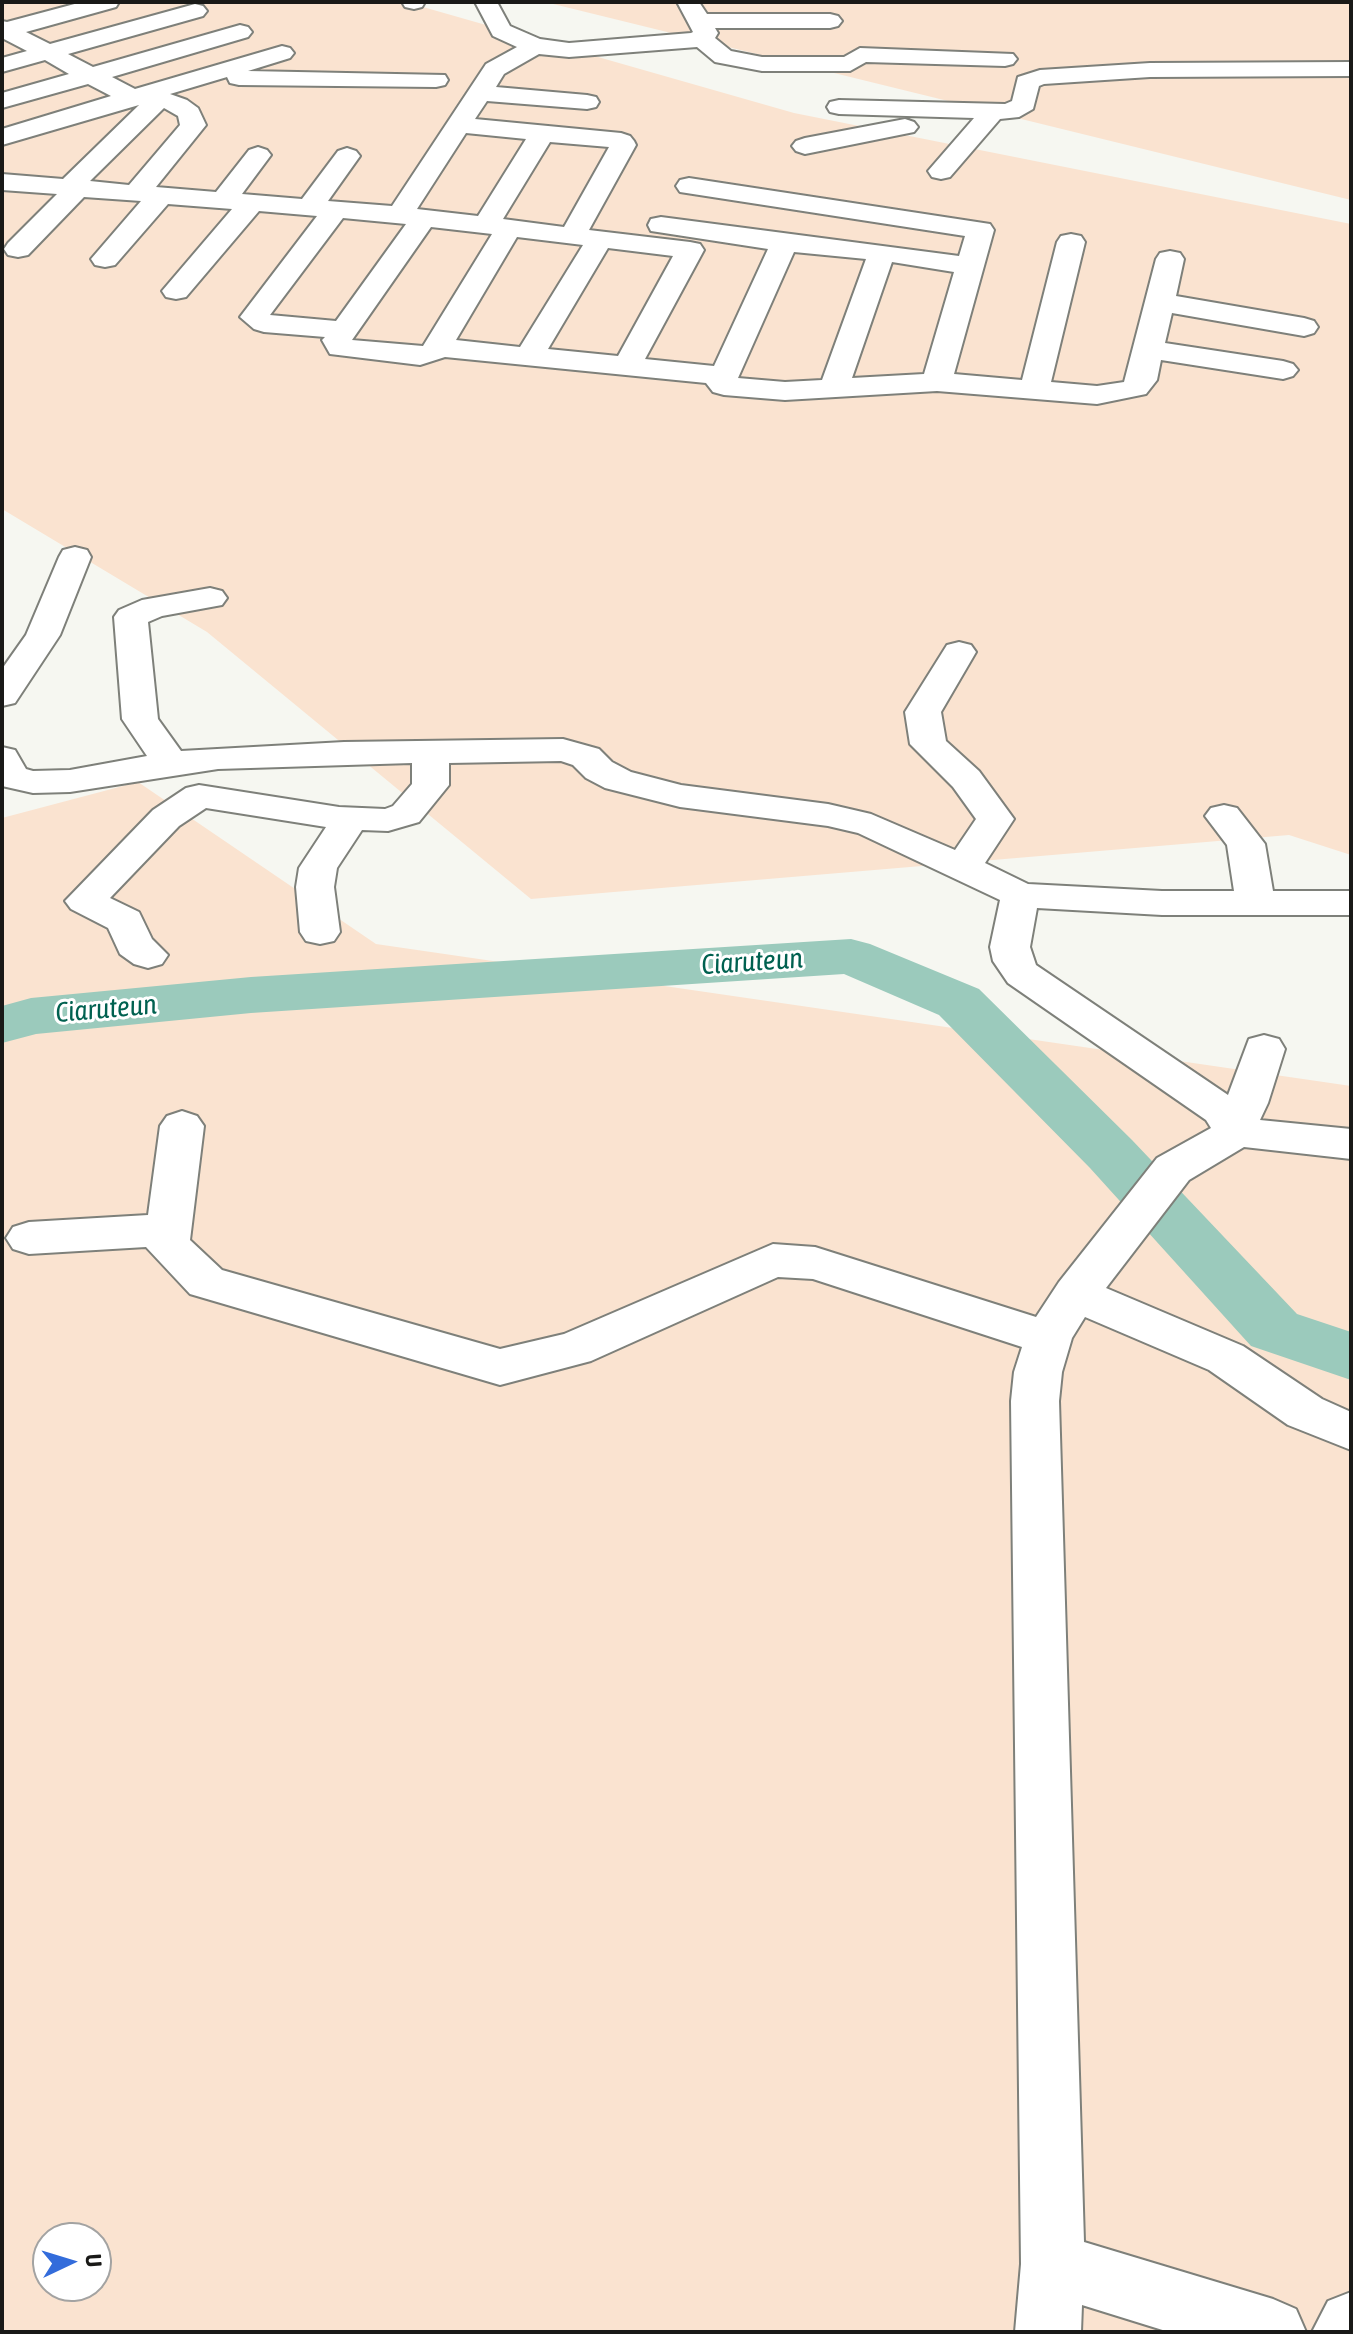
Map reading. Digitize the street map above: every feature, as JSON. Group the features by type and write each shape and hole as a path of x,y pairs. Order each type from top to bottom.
{"street":[{"path":"3,29 108,2"},
{"path":"2,65 195,11"},
{"path":"490,13 501,31 538,34 569,50 695,18"},
{"path":"661,14 695,18 831,17"},
{"path":"695,18 723,57 749,64 846,64 860,55 1005,59"},
{"path":"3,29 131,97 159,99 178,105 189,113 193,125 188,134 105,259"},
{"path":"2,101 240,32"},
{"path":"538,34 495,69 458,125 412,216 337,344 346,351 427,356 437,347 543,132"},
{"path":"2,137 282,53"},
{"path":"839,107 992,113 1021,108 1027,82 1040,77 1150,70 1351,69"},
{"path":"196,78 436,80"},
{"path":"479,93 587,102"},
{"path":"18,249 159,99"},
{"path":"805,146 931,121 952,112"},
{"path":"941,171 992,113"},
{"path":"458,125 616,138 623,145 587,236 530,355"},
{"path":"2,166 38,126"},
{"path":"223,201 258,155"},
{"path":"344,330 264,323 254,317 322,209 347,156"},
{"path":"655,235 694,179 981,227 937,382"},
{"path":"2,182 412,216 587,236 655,235 784,243 882,252 970,266"},
{"path":"176,291 252,203"},
{"path":"16,220 44,223"},
{"path":"627,366 690,250 655,235"},
{"path":"1034,390 1071,242"},
{"path":"784,243 721,383 732,388 785,391 937,382 1097,395 1135,388 1142,380 1170,259"},
{"path":"834,388 882,252"},
{"path":"1160,302 1304,327"},
{"path":"437,347 724,376"},
{"path":"1149,349 1283,370"},
{"path":"2,695 43,635 75,557"},
{"path":"171,763 140,719 131,617 154,607 210,598"},
{"path":"959,652 923,712 928,744 966,779 995,819 963,867"},
{"path":"2,758 12,777 33,782 70,781 171,763 249,757 563,750 586,757 599,770 618,780 668,793 828,815 871,825 1021,895 1162,903 1351,903"},
{"path":"148,955 134,945 125,921 85,901 166,818 199,796 350,819 388,820 406,814 430,785 431,751"},
{"path":"1224,816 1246,844 1255,904"},
{"path":"320,932 315,887 318,868 350,819"},
{"path":"1021,895 1010,947 1013,961 1022,974 1221,1110 1236,1129 1351,1144"},
{"path":"1048,2332 1053,2264 1035,1401 1038,1372 1062,1316 1173,1169 1236,1129 1264,1049"},
{"path":"182,1126 167,1244 206,1282 500,1367 574,1349 773,1260 815,1263 1062,1316 1226,1358 1305,1412 1351,1432"},
{"path":"29,1238 168,1230"},
{"path":"1053,2264 1273,2332"},
{"path":"1345,2332 1351,2324"}],"shaded area":[{"path":"2,2 395,2 416,5 794,113 1351,224 1351,855 1289,835 531,899 207,632 2,509"},
{"path":"545,2 1351,2 1351,200"},
{"path":"138,782 376,944 1351,1086 1351,2332 2,2332 2,818"}],"waterway":[{"name":"Ciaruteun","path":"2,1025 31,1016 251,995 851,956 959,1002 1111,1154 1274,1330 1351,1356"}]}
